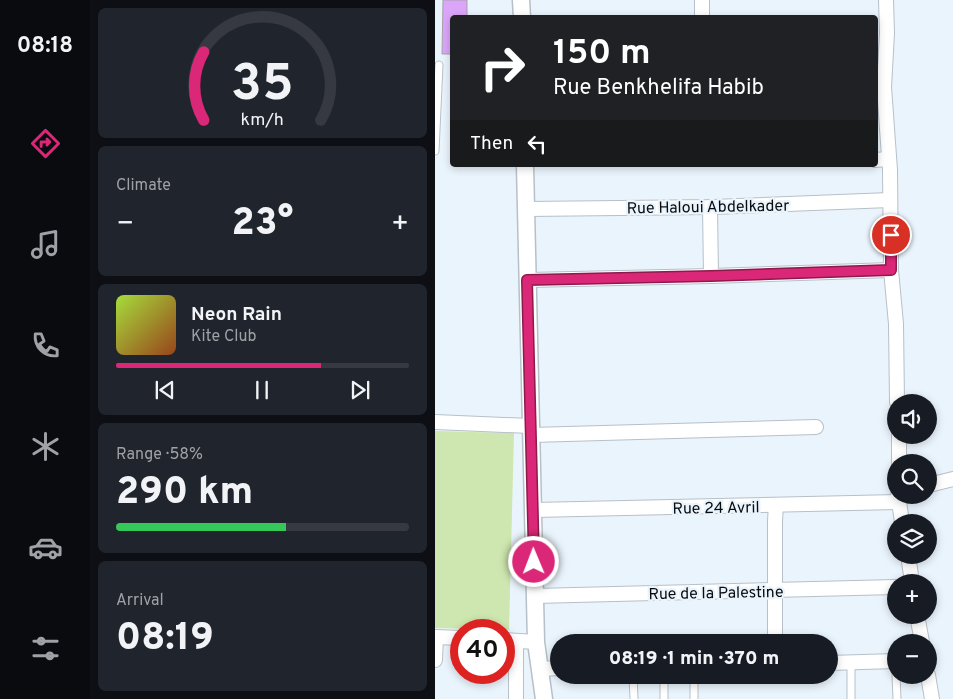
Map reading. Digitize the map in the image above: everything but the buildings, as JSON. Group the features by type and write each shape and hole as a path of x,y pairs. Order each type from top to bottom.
{"street":[{"path":"521,0 522,15"},
{"path":"702,0 702,15"},
{"path":"886,0 887,33 882,159 890,200 897,394"},
{"path":"525,167 535,596 537,642 544,699"},
{"name":"Rue Haloui Abdelkader","path":"526,209 709,206 890,200"},
{"path":"709,206 711,276"},
{"path":"527,280 891,270"},
{"path":"435,422 531,431 816,427"},
{"path":"937,482 953,479"},
{"name":"Rue 24 Avril","path":"533,510 776,505 887,499"},
{"path":"775,634 776,505"},
{"name":"Rue de la Palestine","path":"535,596 887,588"},
{"path":"435,660 436,637 450,638"},
{"path":"515,641 537,642"},
{"path":"838,663 887,661"},
{"path":"541,669 550,668"},
{"path":"514,684 516,699"},
{"path":"930,684 932,699"}],"lane":[{"path":"435,151 439,65"},
{"path":"851,662 851,699"},
{"path":"633,684 634,699"},
{"path":"664,684 664,699"},
{"path":"694,684 694,699"},
{"path":"896,684 897,699"}],"green space":[{"path":"435,431 514,433 509,619 450,619 450,628 435,628"}],"route":[{"path":"534,562 527,280 891,270 891,235"}]}
